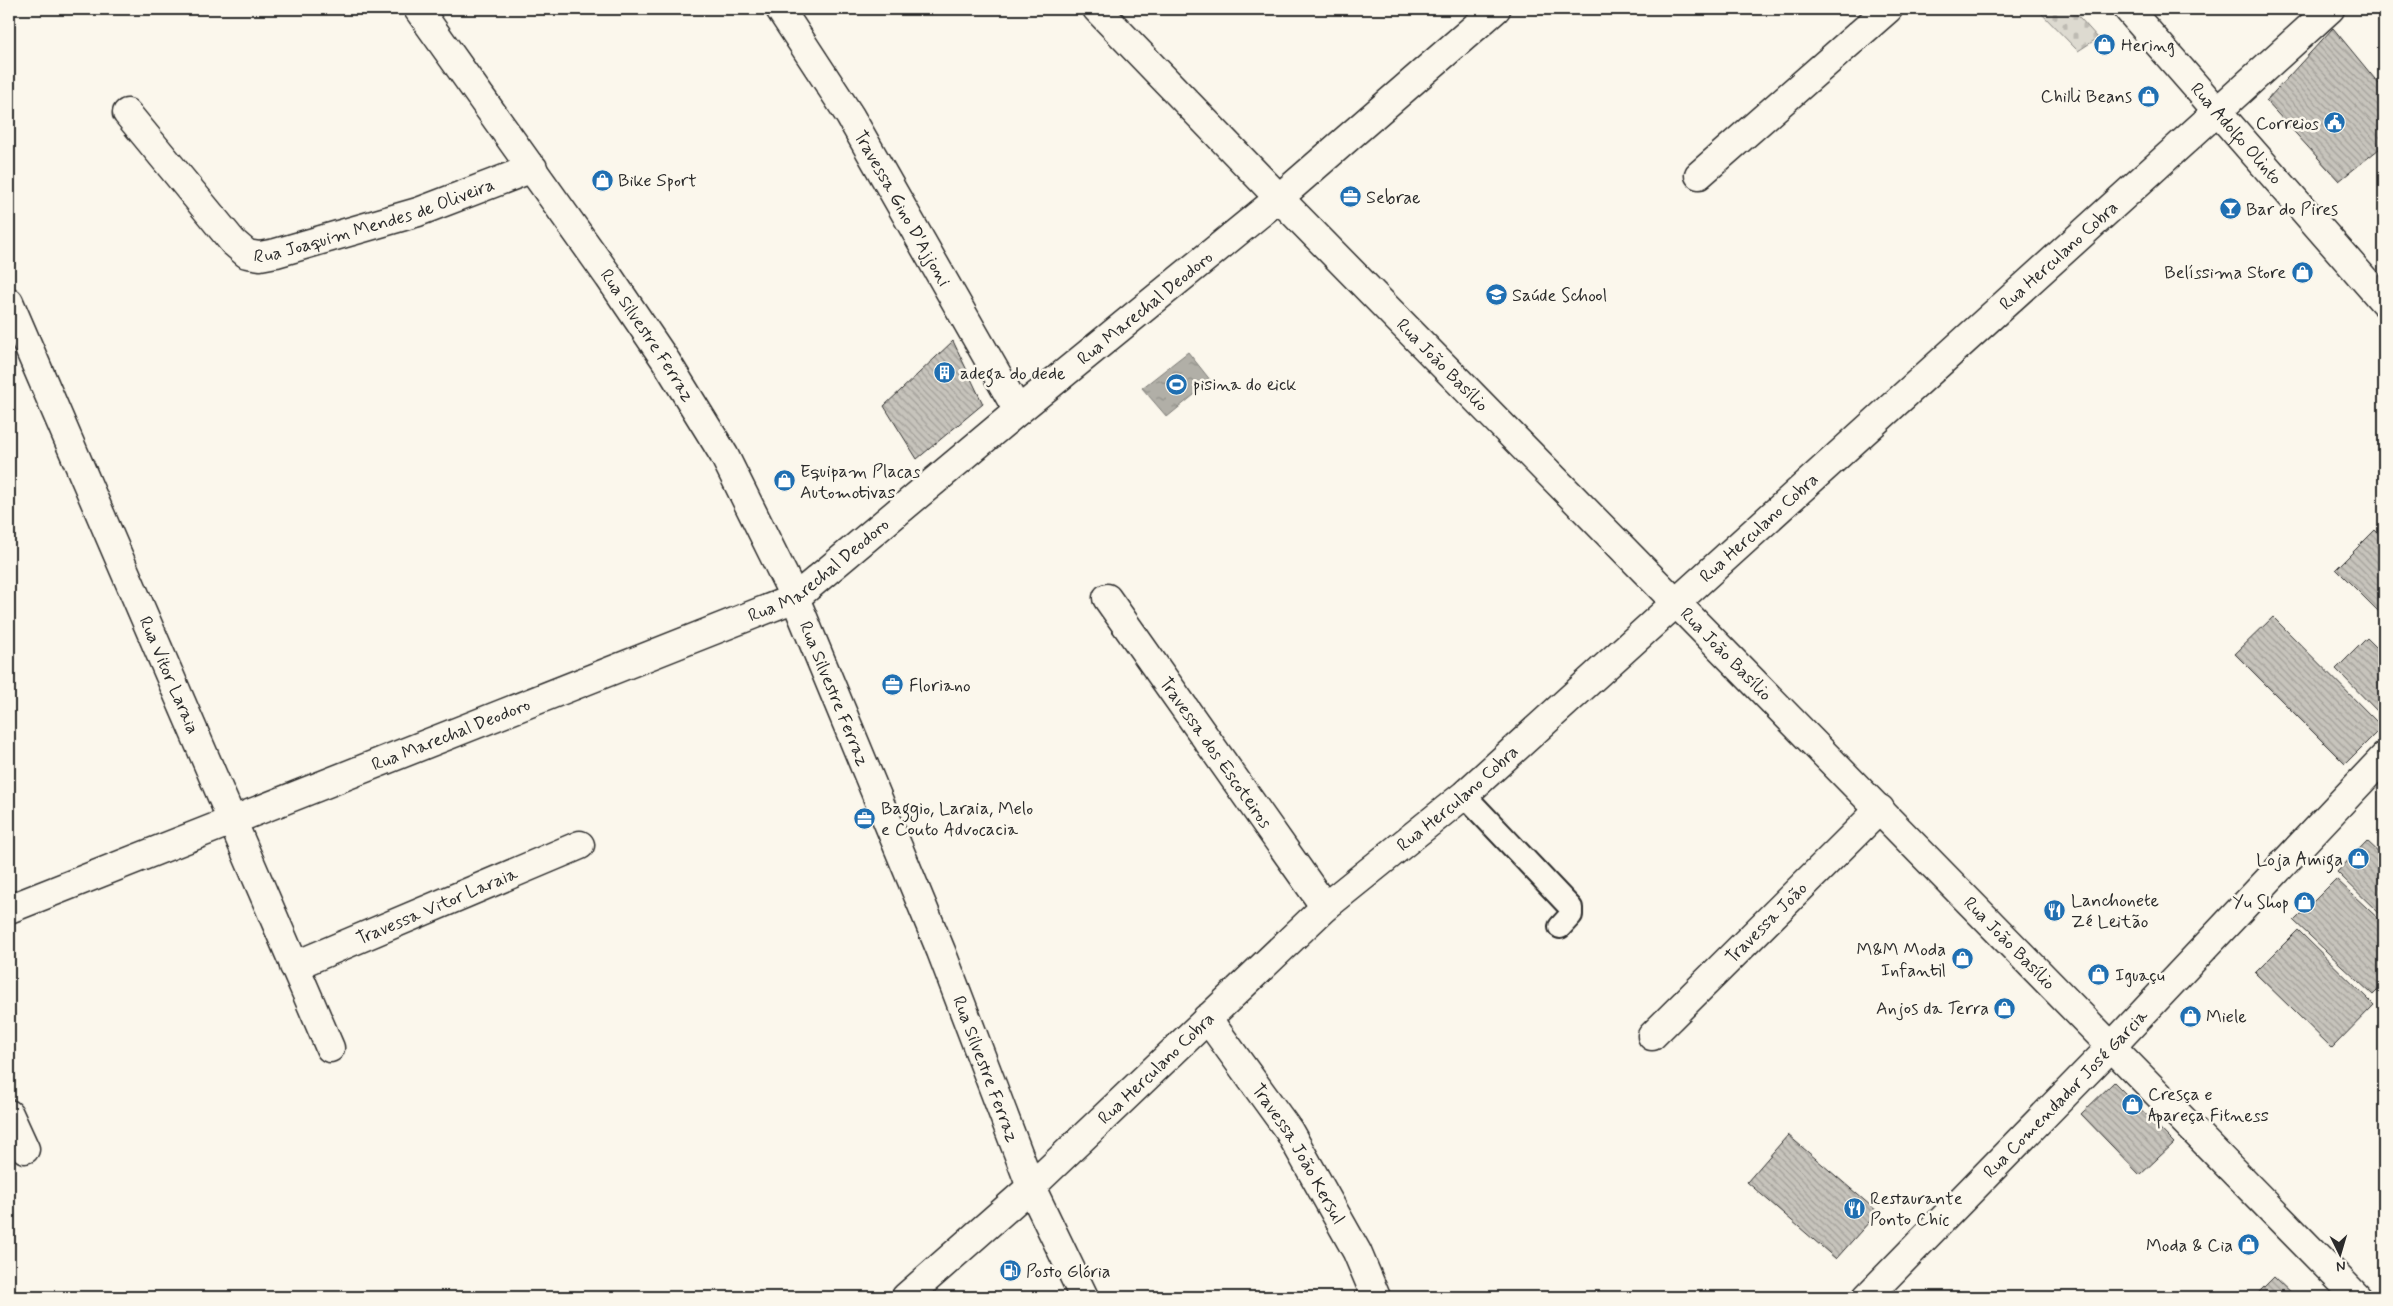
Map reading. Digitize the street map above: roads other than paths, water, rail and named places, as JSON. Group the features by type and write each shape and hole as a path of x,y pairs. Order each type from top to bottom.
{"street":[{"name":"Rua Silvestre Ferraz","path":"418,9 533,168 666,361 724,455 795,598 933,933 1031,1187 1084,1297"},
{"name":"Travessa Gino D'Ajjoni","path":"780,9 850,116 1018,411"},
{"name":"Rua João Basílio","path":"1097,9 1279,198 2357,1297"},
{"name":"Rua Marechal Deodoro","path":"9,909 795,598 1018,411 1279,198 1496,9"},
{"path":"1699,175 1888,9"},
{"name":"Rua Adolfo Olinto","path":"2128,9 2384,302"},
{"name":"Rua Herculano Cobra","path":"906,1297 1031,1187 1325,907 1464,795 2330,9"},
{"name":"Rua Joaquim Mendes de Oliveira","path":"127,112 233,242 247,254 260,256 418,212 533,168"},
{"name":"Rua Vitor Laraia","path":"9,302 330,1048"},
{"name":"Travessa dos Escoteiros","path":"1107,598 1325,907"},
{"name":"Rua Comendador José Garcia","path":"1867,1297 2380,769"},
{"name":"Travessa João","path":"1652,1036 1880,809"},
{"name":"Travessa Vitor Laraia","path":"294,966 580,845"},
{"name":"Travessa João Kersul","path":"1207,1018 1289,1131 1357,1252 1376,1297"},
{"path":"9,1114 24,1149"}],"lane":[{"path":"1464,795 1571,908 1571,915 1560,927"}],"water":[{"name":"pisina do eick","path":"1188,352 1211,381 1167,417 1142,388"}],"place":[{"name":"Hering","path":"2105,45"},
{"name":"Chilli Beans","path":"2148,96"},
{"name":"Correios","path":"2335,123"},
{"name":"Bike Sport","path":"602,180"},
{"name":"Sebrae","path":"1350,197"},
{"name":"Bar do Pires","path":"2230,209"},
{"name":"Belíssima Store","path":"2302,272"},
{"name":"Saúde School","path":"1496,295"},
{"name":"adega do dede","path":"944,373"},
{"name":"pisina do eick","path":"1177,384"},
{"name":"Equipam Placas Automotivas","path":"784,481"},
{"name":"Floriano","path":"893,685"},
{"name":"Baggio, Laraia, Melo e Couto Advocacia","path":"865,818"},
{"name":"Loja Amiga","path":"2359,859"},
{"name":"Yu Shop","path":"2305,902"},
{"name":"Lanchonete Zé Leitão","path":"2055,910"},
{"name":"M&M Moda Infantil","path":"1962,959"},
{"name":"Iguaçu","path":"2099,975"},
{"name":"Anjos da Terra","path":"2005,1008"},
{"name":"Miele","path":"2190,1016"},
{"name":"Cresça e Apareça Fitness","path":"2132,1104"},
{"name":"Restaurante Ponto Chic","path":"1854,1208"},
{"name":"Moda & Cia","path":"2249,1245"},
{"name":"Posto Glória","path":"1010,1271"}]}
